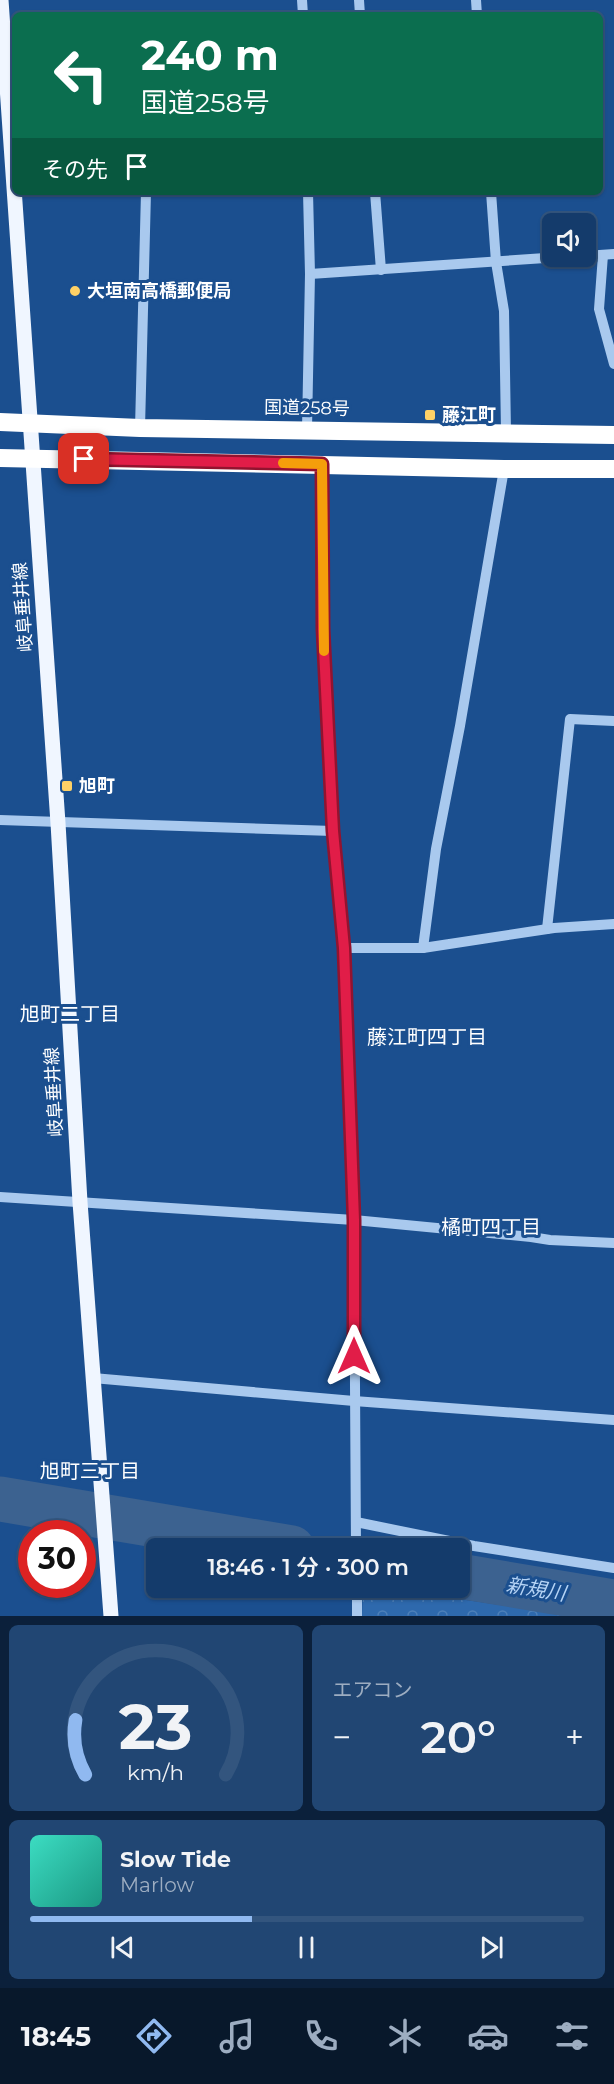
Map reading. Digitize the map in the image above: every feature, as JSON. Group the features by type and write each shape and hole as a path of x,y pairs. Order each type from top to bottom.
{"highway":[{"name":"国道258号","path":"0,422 140,428 614,435"},
{"path":"0,458 504,469 614,469"}],"main road":[{"name":"岐阜垂井線","path":"1,0 6,33 12,134"},
{"name":"岐阜垂井線","path":"16,195 29,422 58,822 80,1202 111,1616"}],"street":[{"path":"140,428 146,195"},
{"path":"307,429 310,274 308,195"},
{"path":"375,195 381,270"},
{"path":"491,195 496,262 504,311 506,432"},
{"path":"609,254 599,309 614,364"},
{"path":"310,274 542,259"},
{"path":"322,464 323,629 333,831 344,948 354,1220 356,1538"},
{"path":"423,948 436,849 460,726 504,469"},
{"path":"547,929 570,719 614,721"},
{"path":"0,820 333,831"},
{"path":"344,948 423,948 547,929 614,924"},
{"path":"0,1197 354,1220 550,1240 614,1243"},
{"path":"93,1378 354,1401 614,1420"},
{"path":"356,1528 614,1568"},
{"path":"357,1598 357,1616"}],"green space":[{"path":"363,1598 452,1598 575,1616 362,1616"}],"waterway":[{"name":"新規川","path":"0,1499 232,1538"},
{"name":"新規川","path":"470,1578 614,1602"}],"slow traffic":[{"path":"283,463 322,464 324,651"}],"place":[{"name":"大垣南高橋郵便局","path":"75,291"},
{"name":"藤江町","path":"430,415"},
{"name":"旭町","path":"67,786"}],"district":[{"name":"旭町二丁目","path":"70,1014"},
{"name":"藤江町四丁目","path":"427,1037"},
{"name":"橘町四丁目","path":"491,1227"},
{"name":"旭町三丁目","path":"90,1471"}],"route":[{"path":"84,459 322,464 323,629 333,831 344,948 354,1220 354,1356"}]}
